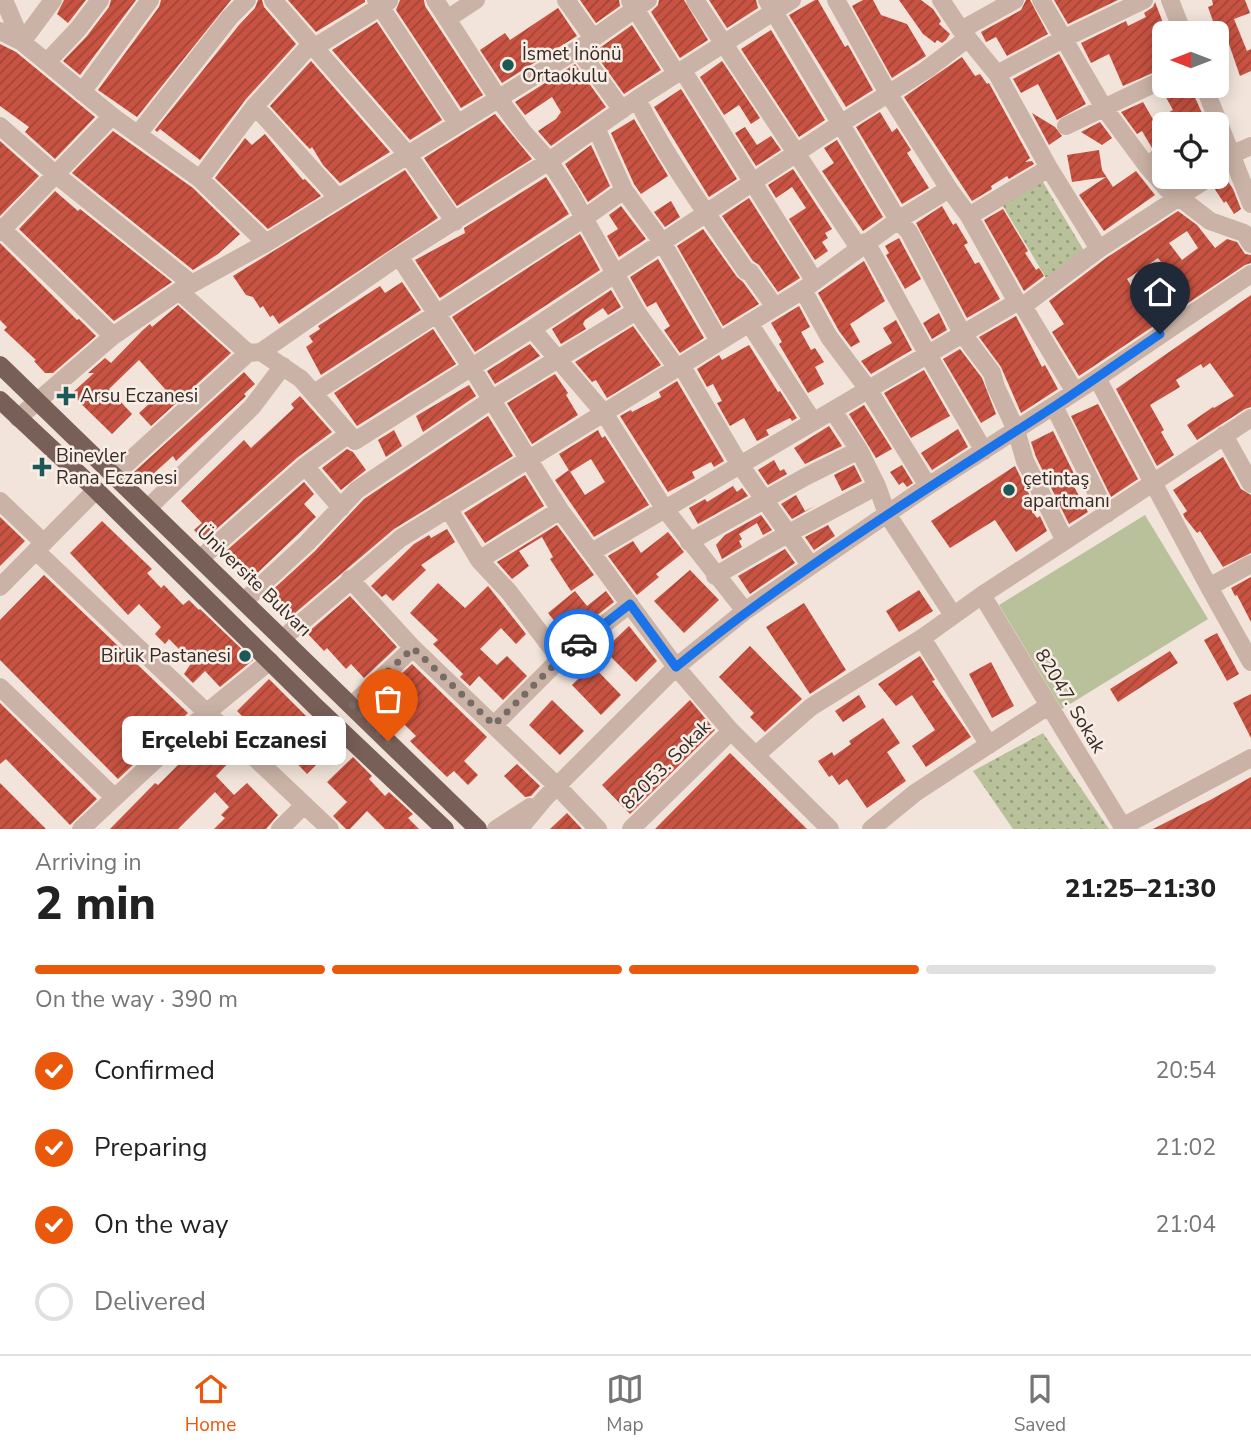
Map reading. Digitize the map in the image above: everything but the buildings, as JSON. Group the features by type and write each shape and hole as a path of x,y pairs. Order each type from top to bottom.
{"main road":[{"name":"Üniversite Bulvarı","path":"0,365 478,829"},
{"path":"0,400 445,829"}],"street":[{"path":"4,0 22,42"},
{"path":"22,42 53,0"},
{"path":"47,62 78,29 100,0"},
{"path":"82,92 150,0"},
{"path":"138,134 229,17 247,0"},
{"path":"273,0 408,155 455,222"},
{"path":"435,0 498,98 549,161 636,310 679,367 740,465 811,566"},
{"path":"447,19 476,0"},
{"path":"566,0 586,43 630,105 654,133 746,271 750,272 775,307"},
{"path":"695,0 862,245 984,450"},
{"path":"114,475 254,352 549,161 683,71 771,5 792,0"},
{"path":"836,0 888,93 969,216 1075,392"},
{"path":"941,0 997,74 1049,168 1099,249"},
{"path":"0,126 185,287 254,352 283,366 314,393 355,440 472,368 797,152 926,70 965,34 1015,0"},
{"path":"1041,0 1104,108 1147,166 1176,199 1184,201 1210,221 1244,233 1251,244"},
{"path":"997,74 1144,0"},
{"path":"1170,0 1178,21"},
{"path":"200,179 256,106 313,46 383,2 457,123"},
{"path":"18,418 113,336 185,287 266,243 408,155 586,43 637,3 673,68 683,71 751,183 808,285 829,337 868,389 928,486"},
{"path":"771,5 898,220 909,232 962,333 992,373 1016,430 1025,461 1065,541"},
{"path":"0,31 22,42 112,116 200,179 266,243"},
{"path":"1066,126 1152,85"},
{"path":"256,106 338,198"},
{"path":"112,116 1,229 113,336"},
{"path":"596,128 624,190 662,242 719,341"},
{"path":"1229,162 1251,146"},
{"path":"1229,151 1251,204"},
{"path":"1147,166 1152,162"},
{"path":"969,216 1049,168"},
{"path":"282,638 401,538 775,307 898,220 949,189"},
{"path":"592,552 962,333 1020,304 1191,189"},
{"path":"314,393 624,190"},
{"path":"399,256 560,510 676,667 731,731 830,829"},
{"path":"519,829 551,792 676,667 745,611 928,486 1097,378 1251,274"},
{"path":"244,601 307,543 357,490 491,400 636,310"},
{"path":"748,323 809,415"},
{"path":"532,329 604,413 664,508 745,611"},
{"path":"148,508 252,407 283,366"},
{"path":"1097,378 1209,587 1249,653"},
{"path":"1054,406 1107,514"},
{"path":"833,411 859,450 887,514 953,615"},
{"path":"756,755 811,707 922,638 982,595 1251,418"},
{"path":"201,558 304,466 349,434"},
{"path":"1224,435 1251,484"},
{"path":"689,542 859,450"},
{"path":"304,466 341,508"},
{"path":"715,576 877,486"},
{"path":"0,587 96,490"},
{"path":"0,501 40,547 206,713 330,829"},
{"path":"448,508 479,560 509,592 560,659"},
{"path":"479,560 560,510"},
{"path":"1209,587 1251,564"},
{"path":"350,579 413,648 494,725 551,792 598,829"},
{"name":"82047. Sokak","path":"982,595 1123,828"},
{"path":"494,725 560,659 630,604"},
{"path":"922,638 989,745"},
{"path":"352,705 413,648"},
{"path":"80,829 206,713 270,660"},
{"path":"0,687 114,797"},
{"path":"871,829 915,793 1048,706"},
{"name":"82053. Sokak","path":"631,829 731,731"},
{"path":"1123,828 1251,758"},
{"path":"496,829 551,792"},
{"path":"280,829 304,805"}],"green space":[{"path":"1040,177 1086,254 1046,278 1000,201"},
{"path":"1145,515 1208,619 1062,709 999,605"},
{"path":"1043,733 1109,829 1013,829 973,771"}],"way so far":[{"path":"388,741 352,705 413,648 494,725 560,659 579,644"}],"place":[{"name":"İsmet İnönü Ortaokulu","path":"508,65"},
{"name":"Arsu Eczanesi","path":"66,396"},
{"name":"Binevler Rana Eczanesi","path":"42,467"},
{"name":"çetintaş apartmanı","path":"1009,490"},
{"name":"Birlik Pastanesi","path":"245,656"},
{"name":"Erçelebi Eczanesi","path":"388,741"}],"route":[{"path":"579,644 630,604 676,667 745,611 928,486 1097,378 1160,334"}]}
